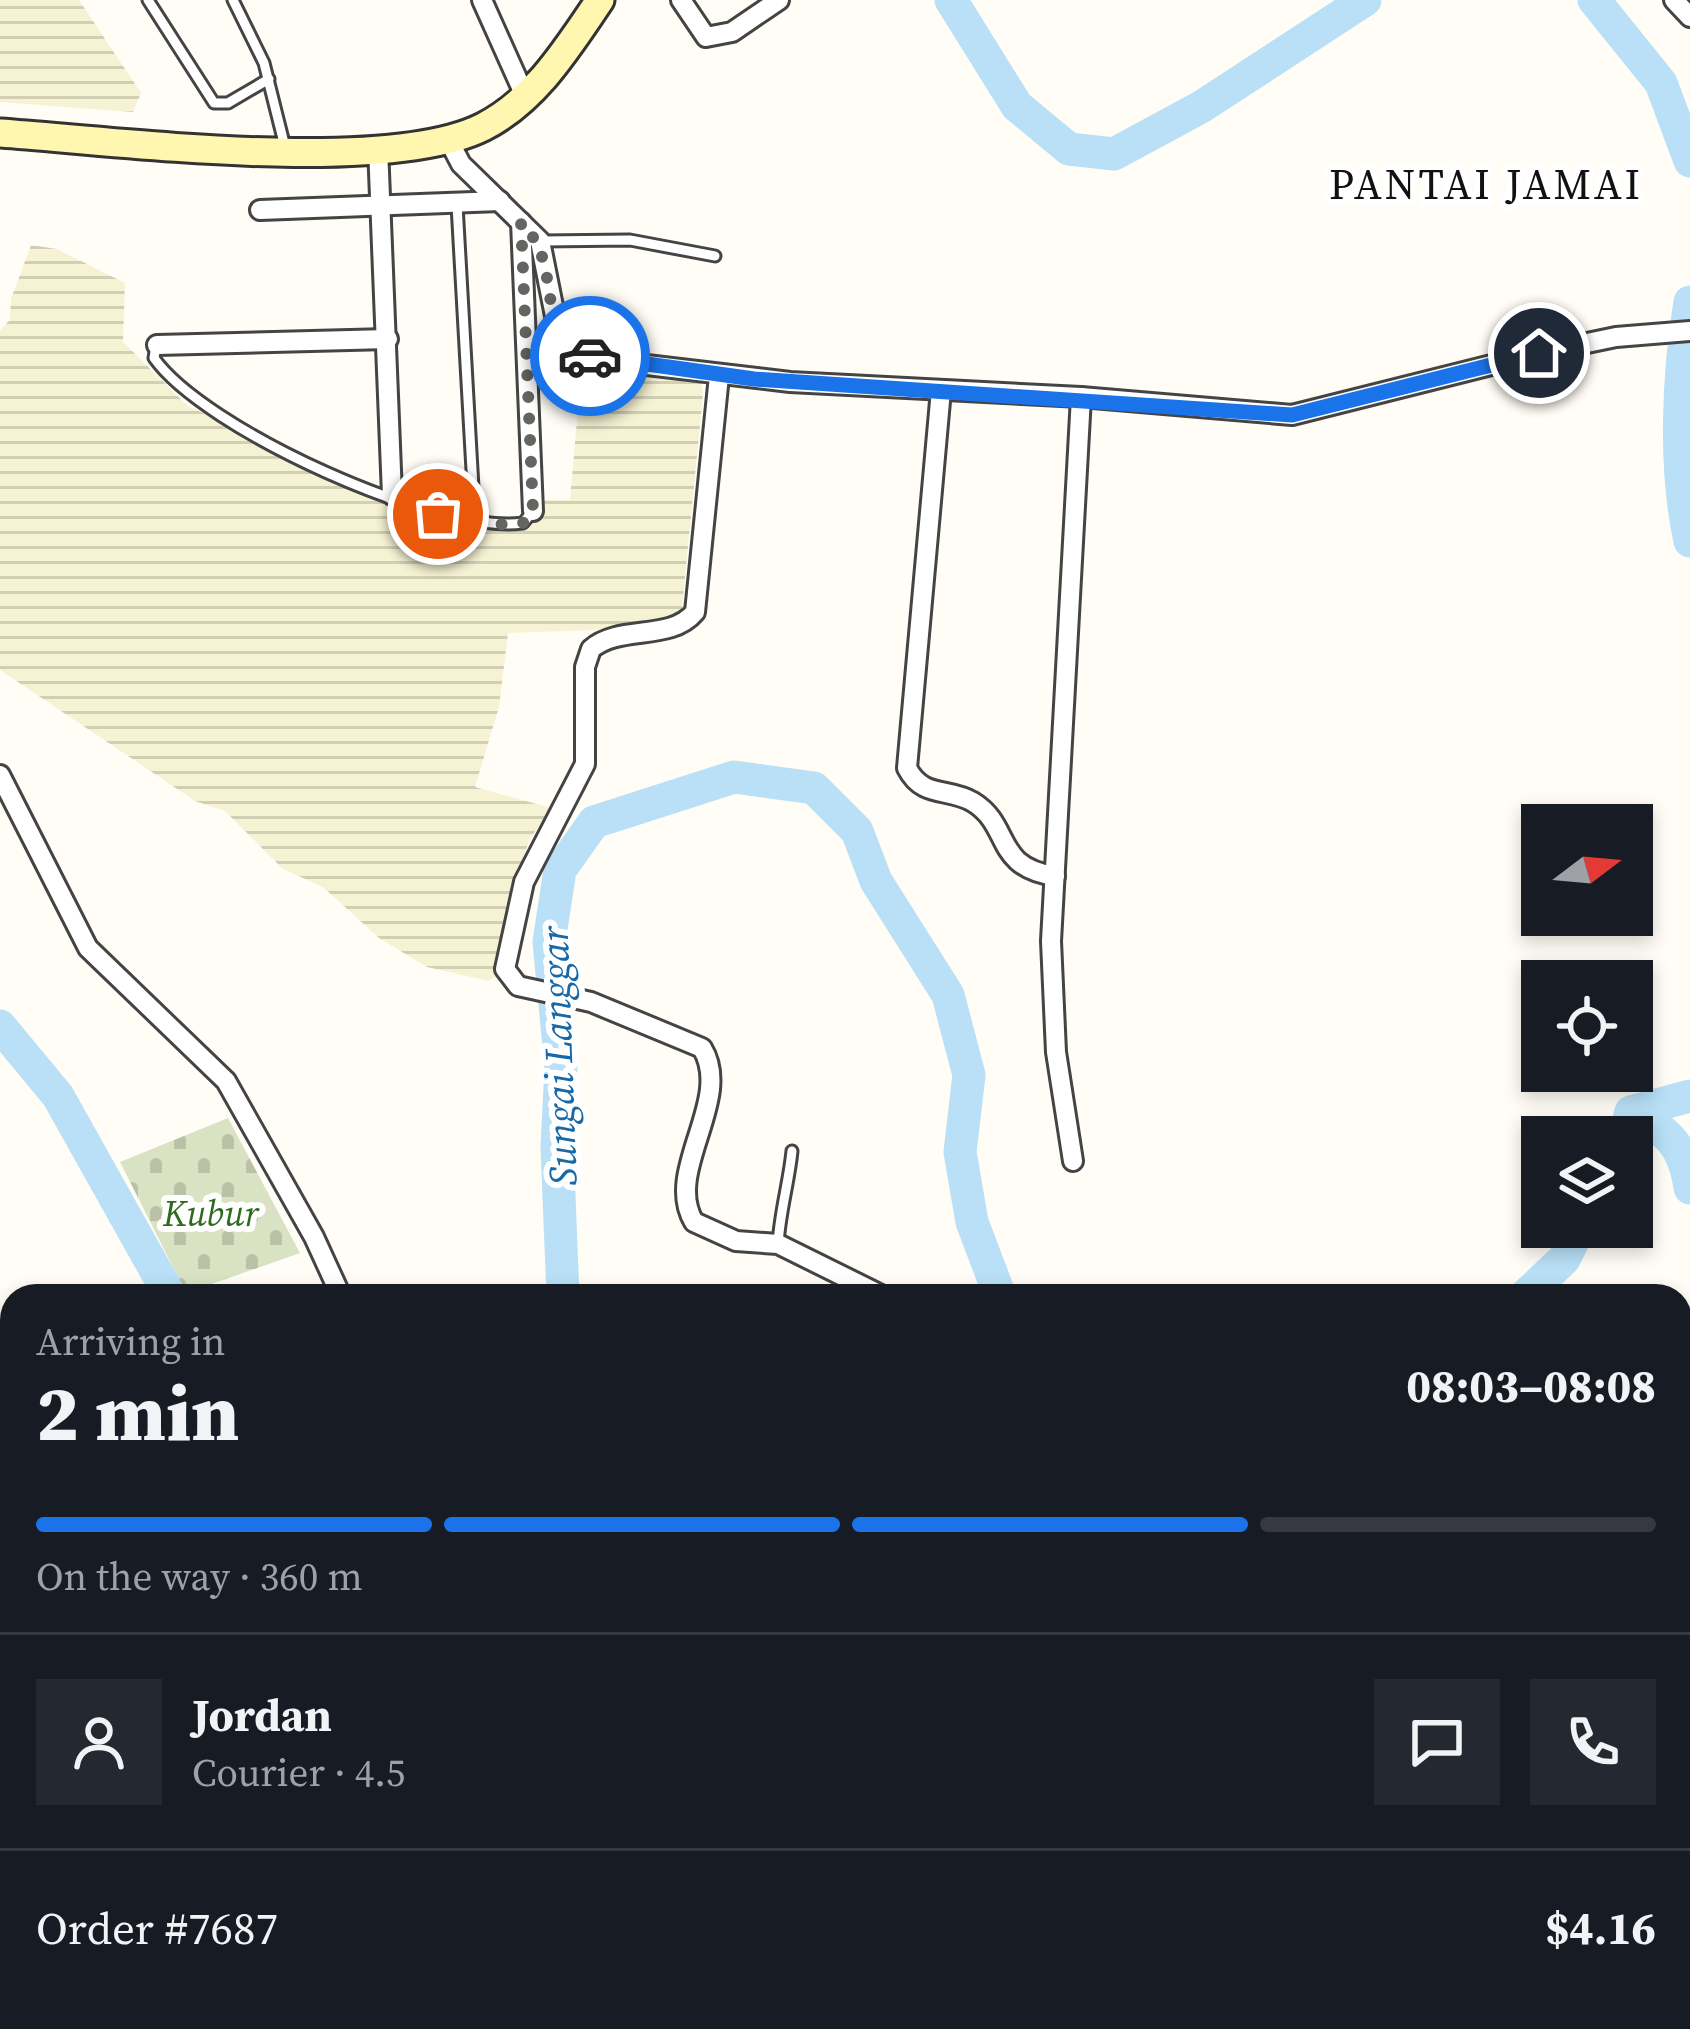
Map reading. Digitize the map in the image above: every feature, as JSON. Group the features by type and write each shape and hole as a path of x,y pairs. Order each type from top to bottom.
{"main road":[{"path":"0,133 286,150 449,140 486,125 525,96 556,64 600,0"}],"street":[{"path":"482,0 525,96"},
{"path":"681,0 706,37 732,32 779,0"},
{"path":"1674,0 1690,17"},
{"path":"449,140 461,164 540,242 556,326 565,343 596,359 719,376 1081,397 1292,415 1539,353 1690,331"},
{"path":"378,147 384,206 392,495"},
{"path":"260,211 500,201"},
{"path":"521,222 533,511"},
{"path":"157,346 388,339"},
{"path":"719,376 695,611 677,626 613,637 591,649 585,667 585,764 524,882 505,969 518,986 591,1002 694,1042 706,1053 707,1100 686,1196 689,1213 701,1227 728,1238 778,1244 859,1284"},
{"path":"941,390 908,768 922,788 971,801 985,813 1011,859 1031,873 1054,876"},
{"path":"1073,1161 1056,1052 1054,876 1081,397"},
{"path":"0,775 88,948 226,1082 314,1237 335,1284"}],"lane":[{"path":"148,0 214,103 228,103 269,79"},
{"path":"233,0 269,79 286,150"},
{"path":"457,203 476,523"},
{"path":"540,242 630,240 715,256"},
{"path":"157,346 154,358 178,386 240,428 331,474 476,523 523,523 533,511"},
{"path":"778,1244 782,1185 792,1151"}],"shaded area":[{"path":"0,0 79,0 141,93 133,112 0,102"},
{"path":"31,245 57,249 125,283 123,342 188,406 387,498 465,521 540,521 541,500 570,500 582,363 700,377 703,394 682,608 670,618 598,630 508,633 499,707 475,787 551,808 530,839 515,879 495,976 489,981 427,967 379,938 323,887 283,869 225,811 195,801 0,670 0,330 10,320 11,299"}],"green space":[{"name":"Kubur","path":"228,1118 300,1253 212,1284 181,1284 120,1162"}],"waterway":[{"path":"951,0 1017,106 1069,149 1114,154 1201,107 1365,0"},
{"path":"1594,0 1661,83 1690,161"},
{"path":"1690,302 1680,422 1690,541"},
{"name":"Sungai Langgar","path":"563,1284 557,1146 561,1068 549,942 560,870 594,822 734,777 814,788 857,831 876,881 948,995 969,1075 960,1152 972,1222 995,1284"},
{"name":"Sungai Langgar","path":"0,1026 58,1096 163,1284"},
{"path":"1630,1116 1690,1096"},
{"path":"1631,1112 1672,1141 1690,1188"},
{"name":"Sungai Langgar","path":"1538,1284 1570,1248"}],"way so far":[{"path":"438,514 490,525 523,523 533,511 521,222 540,242 556,326 565,343 590,356"}],"district":[{"name":"PANTAI JAMAI","path":"1486,184"}],"route":[{"path":"590,356 754,379 1081,397 1292,415 1539,353"}]}
